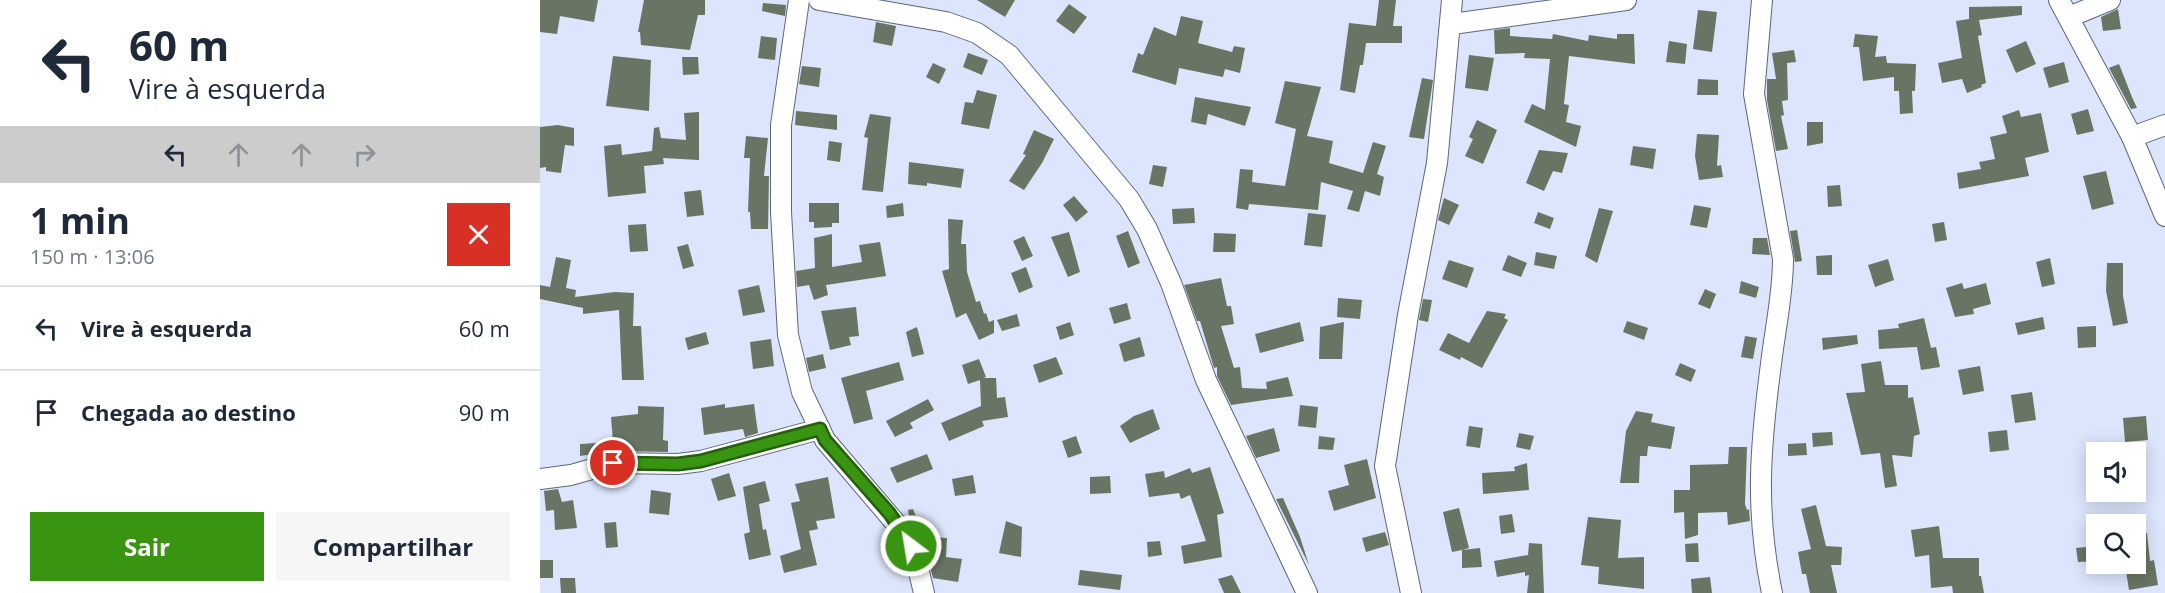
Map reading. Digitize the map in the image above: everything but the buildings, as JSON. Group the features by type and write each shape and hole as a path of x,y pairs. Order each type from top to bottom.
{"street":[{"path":"799,0 781,126 781,212 788,335 802,392 825,440 905,534 916,559 924,593"},
{"path":"819,0 946,22 977,33 1009,56 1129,199 1148,229 1171,283 1206,380 1307,593"},
{"path":"1411,593 1385,466 1408,315 1437,163 1452,24 1452,0"},
{"path":"1452,24 1626,0"},
{"path":"1762,0 1754,94 1783,259 1783,286 1766,400 1759,478 1760,513 1772,593"},
{"path":"2110,0 2064,9 2132,137 2165,216"},
{"path":"2132,137 2165,124"},
{"path":"540,479 571,475 613,463 678,464 701,461 820,429"}],"route":[{"path":"613,463 678,464 701,461 820,429 825,440 890,514 911,546"}]}
